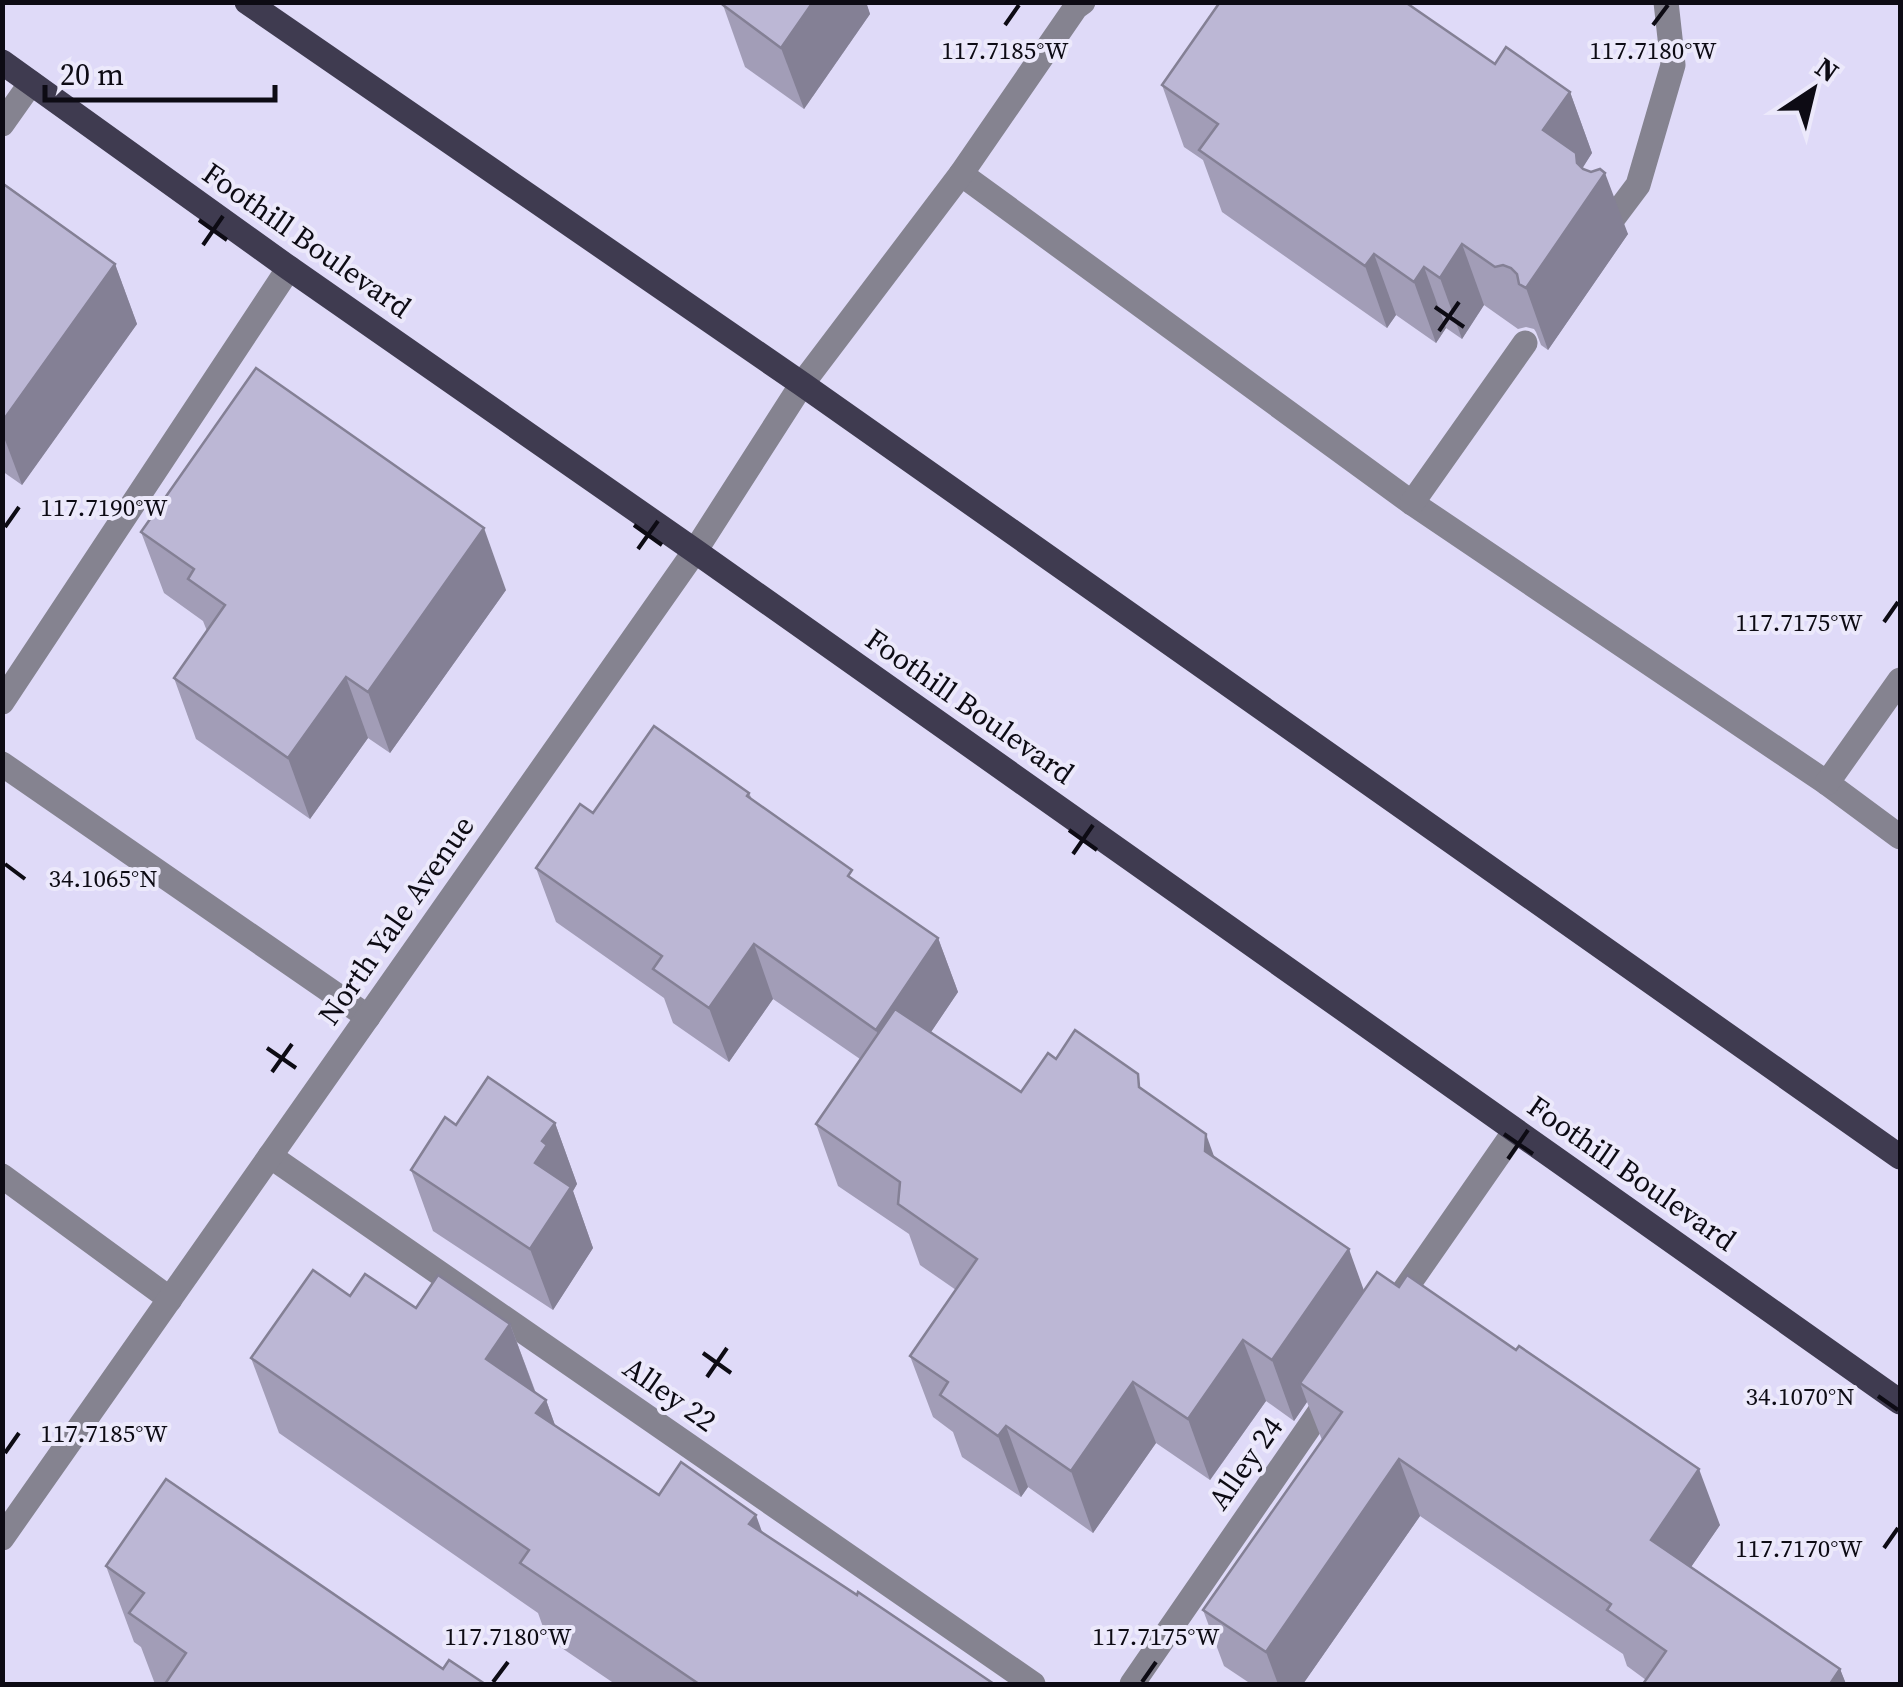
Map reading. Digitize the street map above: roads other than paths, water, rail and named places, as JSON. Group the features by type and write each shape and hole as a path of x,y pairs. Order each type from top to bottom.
{"main road":[{"path":"247,2 802,384 1900,1157"},
{"name":"Foothill Boulevard","path":"2,62 1900,1402"}],"street":[{"name":"North Yale Avenue","path":"2,1538 11,1508 170,1299 695,551 802,384 1083,2"},
{"path":"1614,217 1638,185 1674,65 1666,2"},
{"path":"2,124 31,83"},
{"path":"960,174 1412,503 1900,837"},
{"path":"2,702 289,268"},
{"path":"1412,503 1525,343"},
{"path":"1826,784 1900,680"},
{"path":"2,764 368,1017"},
{"path":"1379,1326 1514,1131"},
{"name":"Alley 22","path":"270,1156 1033,1684"},
{"path":"2,1176 170,1299"},
{"name":"Alley 24","path":"1132,1684 1346,1375"}]}
